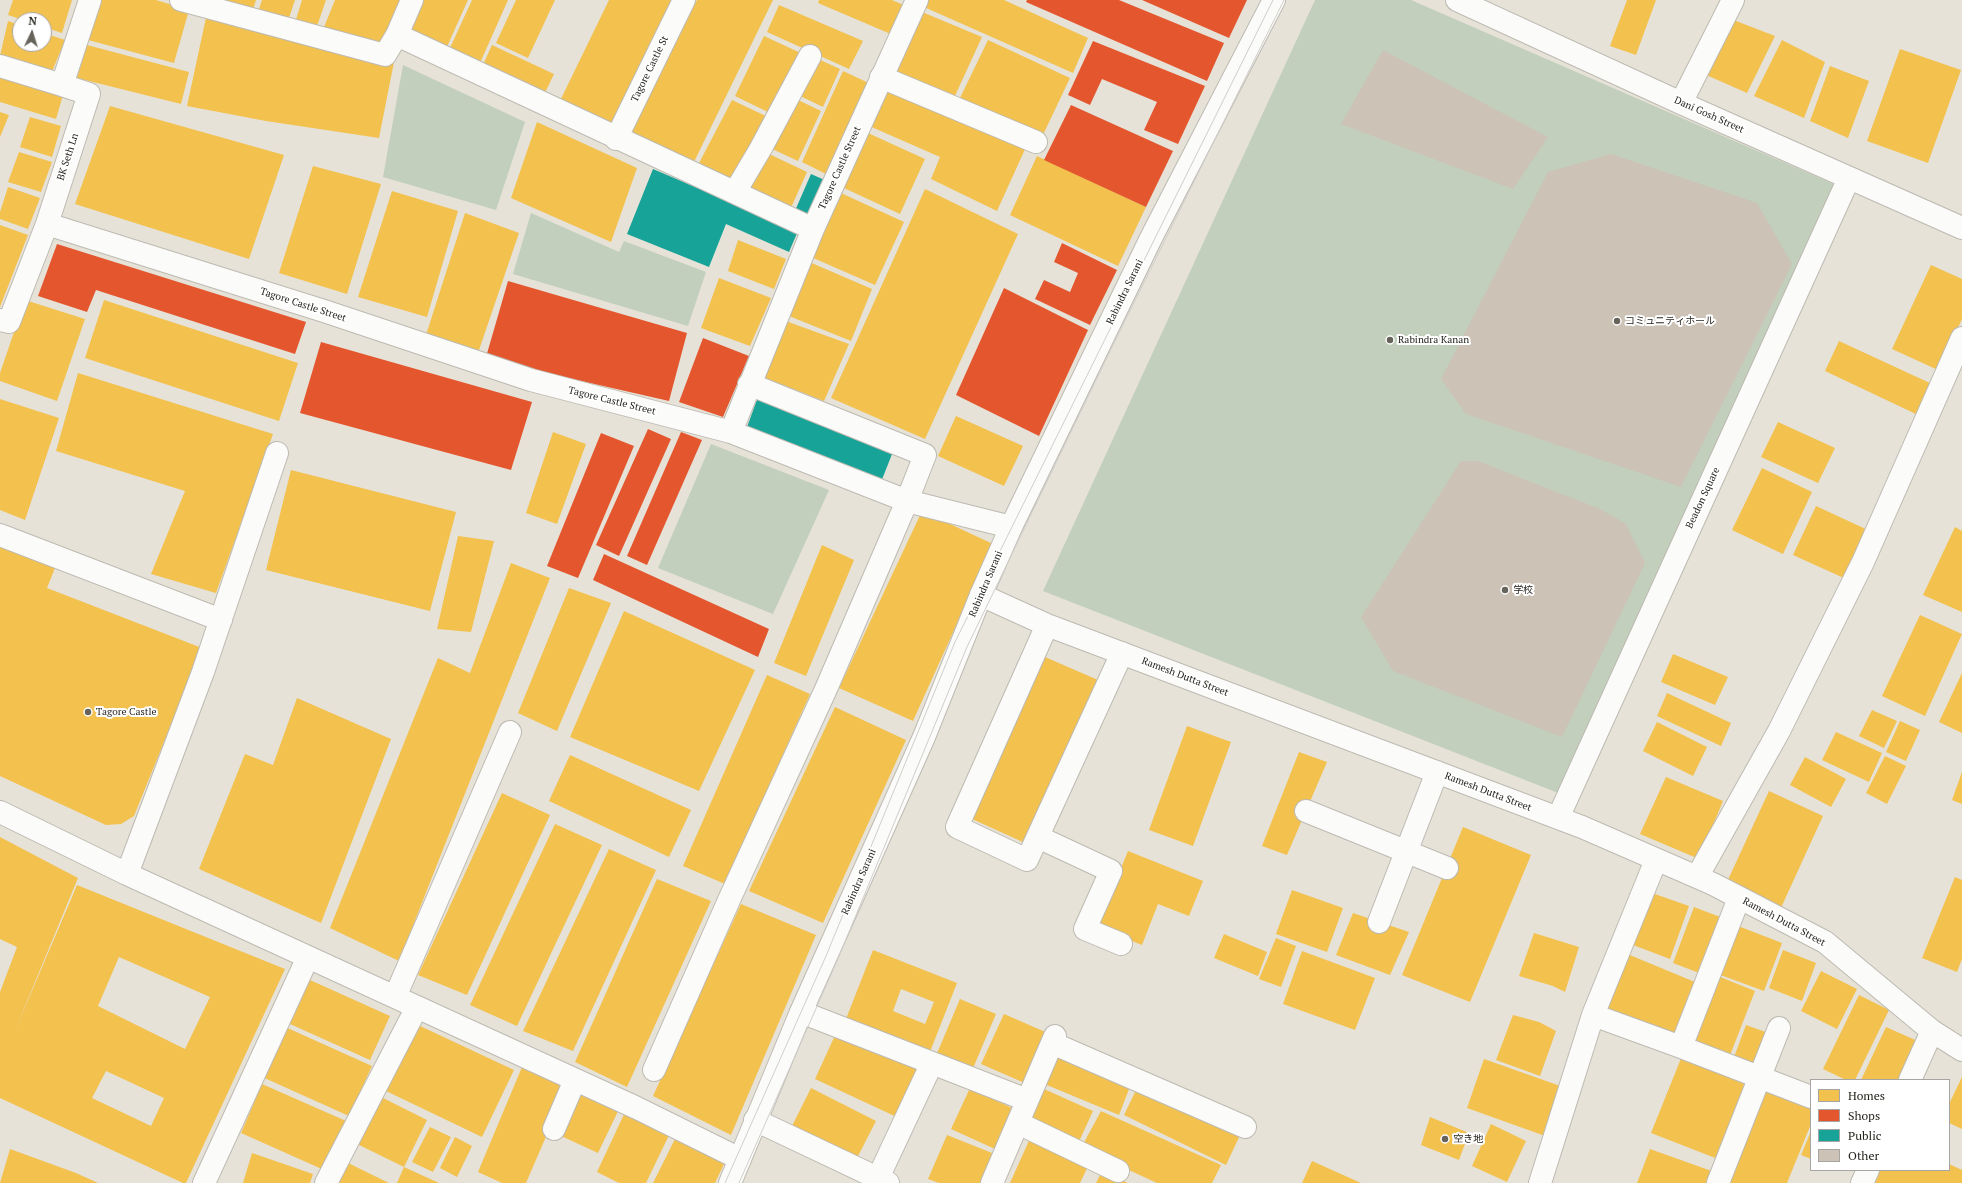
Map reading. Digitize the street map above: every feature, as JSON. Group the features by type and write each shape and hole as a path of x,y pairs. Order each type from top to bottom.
{"street":[{"path":"0,66 62,86 90,0"},
{"path":"181,0 218,5 385,55 397,35 412,0"},
{"name":"Tagore Castle St","path":"616,139 684,0"},
{"name":"Tagore Castle Street","path":"47,224 324,311 531,380 731,432 749,384 813,229 917,0"},
{"name":"Rabindra Sarani","path":"730,1183 801,1012 924,737 981,595 1011,526 1139,264 1274,0"},
{"name":"Dani Gosh Street","path":"1457,0 1681,103 1962,228"},
{"path":"1681,103 1733,0"},
{"path":"397,35 616,139 735,192 813,229"},
{"path":"735,192 764,142 810,56"},
{"path":"881,77 1036,142"},
{"name":"BK Seth Ln","path":"0,320 9,322 47,224 89,94 62,86"},
{"name":"Beadon Square","path":"1558,818 1849,178"},
{"path":"1697,877 1779,731 1863,562 1962,338"},
{"path":"654,1070 732,893 826,689 907,501 925,455 749,384"},
{"path":"731,432 907,501 1011,526"},
{"path":"127,874 221,620 277,453"},
{"path":"0,534 221,620"},
{"name":"Ramesh Dutta Street","path":"981,595 1047,625 1558,818 1697,877 1825,942 1932,1031 1961,1045"},
{"path":"1047,625 957,827 1027,860 1122,653"},
{"path":"395,997 510,732"},
{"path":"1379,922 1437,772"},
{"path":"1306,811 1446,868"},
{"path":"0,812 127,874 638,1108 740,1159"},
{"path":"1038,837 1111,871 1085,929 1121,944"},
{"path":"1540,1183 1593,1015 1656,860"},
{"path":"1682,1047 1739,898"},
{"path":"204,1183 308,957"},
{"path":"326,1183 417,1007"},
{"path":"801,1012 1027,1100"},
{"path":"1593,1015 1682,1047 1810,1097"},
{"path":"1718,1183 1779,1028"},
{"path":"1910,1079 1932,1031"},
{"path":"992,1183 1054,1040 1245,1127"},
{"path":"755,1120 883,1180 932,1063"},
{"path":"554,1129 575,1080"},
{"path":"1018,1123 1118,1171"},
{"path":"1862,1183 1868,1171"}],"green space":[{"path":"1315,0 1411,0 1854,193 1571,798 1043,591"},
{"path":"403,65 525,122 496,210 383,177"},
{"path":"531,213 619,252 624,241 706,272 688,326 513,274"},
{"path":"711,444 829,490 773,614 658,568"}],"building: Homes":[{"path":"13,0 72,0 62,33 52,30 52,12 12,12 12,16 8,15"},
{"path":"100,0 156,0 189,10 174,63 88,40"},
{"path":"226,0 256,0 252,13 225,5"},
{"path":"262,0 295,0 287,24 257,15"},
{"path":"302,0 326,0 315,32 294,26"},
{"path":"335,0 404,0 380,51 322,32"},
{"path":"419,0 468,0 446,49 405,31"},
{"path":"472,0 508,0 480,63 449,50"},
{"path":"516,0 555,0 528,58 496,43"},
{"path":"609,0 672,0 609,129 558,105"},
{"path":"697,0 773,0 693,164 630,135"},
{"path":"819,0 892,0 906,6 893,35 818,3"},
{"path":"927,0 1004,0 1088,38 1073,73 924,7"},
{"path":"1627,0 1656,0 1636,55 1610,46"},
{"path":"779,5 863,41 849,69 767,32"},
{"path":"922,12 982,37 954,98 893,71"},
{"path":"207,13 394,62 379,138 266,121 187,106"},
{"path":"1731,19 1775,36 1747,93 1704,74"},
{"path":"8,21 12,22 12,52 52,52 52,36 65,40 51,74 0,56"},
{"path":"764,36 805,55 774,115 735,96"},
{"path":"988,40 1070,78 1042,137 959,100"},
{"path":"1782,40 1825,62 1804,118 1754,96"},
{"path":"87,45 189,72 181,104 77,78"},
{"path":"492,45 554,74 543,97 481,69"},
{"path":"1900,49 1961,70 1928,163 1867,141"},
{"path":"816,58 840,69 823,107 796,94"},
{"path":"1830,66 1869,81 1848,138 1810,121"},
{"path":"843,71 873,85 832,177 802,162"},
{"path":"0,76 63,95 56,119 0,102"},
{"path":"885,85 1026,147 997,211 931,179 940,157 867,125"},
{"path":"794,98 821,111 798,161 768,147"},
{"path":"732,100 770,118 734,182 698,165"},
{"path":"110,106 284,155 249,259 75,204"},
{"path":"0,112 9,115 0,137"},
{"path":"30,117 61,126 52,157 20,147"},
{"path":"537,122 637,168 611,242 511,198"},
{"path":"868,133 925,159 900,214 844,188"},
{"path":"19,152 52,162 41,192 8,182"},
{"path":"765,152 807,172 790,210 745,188"},
{"path":"1037,156 1146,207 1118,266 1010,215"},
{"path":"313,166 381,184 347,294 279,273"},
{"path":"8,187 40,198 28,229 0,219 0,212"},
{"path":"925,189 1018,234 925,439 831,398"},
{"path":"392,191 458,211 427,317 358,297"},
{"path":"841,193 904,222 875,285 811,257"},
{"path":"465,213 519,233 478,353 426,335"},
{"path":"0,225 28,235 0,307"},
{"path":"738,240 786,259 774,289 728,271"},
{"path":"807,261 872,289 851,341 784,314"},
{"path":"1931,265 1962,279 1962,319 1938,370 1892,349"},
{"path":"719,278 771,298 750,346 701,328"},
{"path":"25,300 85,319 57,401 0,381 0,373"},
{"path":"104,300 298,363 279,421 85,358"},
{"path":"783,320 849,344 824,401 760,376"},
{"path":"1839,341 1932,384 1918,415 1825,371"},
{"path":"78,373 273,434 216,593 151,574 185,491 56,451"},
{"path":"0,399 59,418 25,520 0,510"},
{"path":"956,416 1023,446 1004,486 938,456"},
{"path":"1778,422 1835,448 1818,483 1761,457"},
{"path":"553,432 586,444 557,524 526,513"},
{"path":"1762,468 1812,492 1783,554 1732,530"},
{"path":"291,470 456,512 430,611 266,570"},
{"path":"1816,506 1870,531 1846,579 1793,555"},
{"path":"922,511 993,544 913,721 839,688"},
{"path":"1955,527 1962,531 1962,612 1923,595"},
{"path":"458,536 494,541 471,632 437,629"},
{"path":"822,545 854,560 806,676 774,663"},
{"name":"Tagore Castle","path":"0,547 55,568 47,588 202,648 134,816 121,824 106,825 0,776"},
{"path":"511,563 550,578 399,961 330,928 438,658 470,673"},
{"path":"569,588 611,603 557,731 518,713"},
{"path":"624,611 755,670 699,791 570,737"},
{"path":"1920,615 1962,634 1925,716 1882,696"},
{"path":"1673,654 1728,677 1715,705 1661,682"},
{"path":"1045,657 1098,680 1025,843 972,819"},
{"path":"1962,673 1962,733 1939,722"},
{"path":"767,675 810,694 725,884 683,866"},
{"path":"1667,693 1731,723 1721,746 1657,716"},
{"path":"297,698 391,739 321,923 199,869 245,754 273,765"},
{"path":"835,707 906,740 823,923 749,891"},
{"path":"1872,710 1897,721 1884,748 1859,736"},
{"path":"1900,721 1920,730 1906,761 1886,752"},
{"path":"1657,722 1707,747 1693,776 1643,751"},
{"path":"1187,726 1231,742 1193,846 1149,830"},
{"path":"1836,732 1882,753 1869,782 1822,760"},
{"path":"1299,752 1327,762 1287,855 1262,846"},
{"path":"570,755 691,810 669,857 549,801"},
{"path":"1885,756 1906,766 1887,804 1866,793"},
{"path":"1805,757 1846,779 1831,807 1790,785"},
{"path":"1962,772 1962,804 1952,800"},
{"path":"1666,777 1723,801 1699,859 1640,834"},
{"path":"1769,791 1823,816 1780,910 1726,884"},
{"path":"502,793 550,815 467,995 418,975"},
{"path":"555,824 602,845 517,1026 470,1005"},
{"path":"1463,827 1531,855 1470,1002 1402,975"},
{"path":"0,837 78,878 14,1033 77,885 285,969 186,1183 183,1183 0,1098 0,992 17,947 0,939","holes":["119,957 210,997 185,1049 98,1006","106,1071 164,1098 151,1126 92,1098"]},
{"path":"609,849 656,870 573,1051 523,1031"},
{"path":"1128,851 1203,881 1189,916 1158,904 1142,945 1097,927"},
{"path":"1955,877 1962,880 1962,959 1957,972 1922,958"},
{"path":"657,879 711,901 627,1087 575,1062"},
{"path":"1292,890 1343,908 1327,952 1276,934"},
{"path":"1652,893 1689,906 1670,959 1633,945"},
{"path":"741,904 816,935 731,1135 653,1096"},
{"path":"1694,907 1728,920 1707,976 1673,963"},
{"path":"1353,913 1409,932 1390,975 1336,955"},
{"path":"1733,924 1782,943 1764,991 1715,973"},
{"path":"1534,933 1579,947 1565,992 1553,986 1519,976"},
{"path":"1224,934 1267,952 1258,976 1214,958"},
{"path":"1276,938 1296,946 1281,987 1259,979"},
{"path":"873,950 957,983 928,1057 844,1024","holes":["901,989 934,1002 925,1024 893,1011"]},
{"path":"1783,950 1816,963 1802,1001 1769,988"},
{"path":"1302,951 1375,978 1355,1030 1283,1004"},
{"path":"1625,953 1702,985 1679,1040 1602,1008"},
{"path":"1821,971 1857,989 1837,1029 1801,1011"},
{"path":"1713,974 1755,991 1729,1058 1686,1042"},
{"path":"310,980 390,1016 370,1060 290,1024"},
{"path":"1859,995 1889,1010 1855,1079 1844,1079 1823,1069"},
{"path":"960,999 996,1014 971,1073 935,1058"},
{"path":"1004,1014 1050,1034 1027,1084 981,1064"},
{"path":"1513,1015 1539,1022 1556,1031 1540,1076 1496,1060"},
{"path":"418,1025 514,1070 482,1137 386,1091"},
{"path":"1746,1025 1771,1034 1756,1074 1731,1065"},
{"path":"283,1026 372,1066 349,1116 260,1076"},
{"path":"1886,1027 1922,1043 1905,1079 1861,1079"},
{"path":"837,1031 923,1071 901,1119 815,1079"},
{"path":"1684,1051 1756,1080 1723,1161 1651,1133"},
{"path":"1054,1053 1131,1084 1119,1115 1042,1083"},
{"path":"1484,1059 1566,1088 1548,1137 1467,1108"},
{"path":"522,1067 567,1088 526,1183 502,1183 478,1172"},
{"path":"1962,1077 1962,1129 1950,1123 1950,1102"},
{"path":"1761,1081 1810,1101 1810,1126 1787,1183 1721,1183"},
{"path":"262,1084 346,1121 324,1170 241,1133"},
{"path":"1139,1084 1241,1133 1226,1165 1124,1115"},
{"path":"811,1088 876,1121 855,1162 790,1130"},
{"path":"970,1088 1014,1109 995,1149 951,1129"},
{"path":"580,1089 620,1107 598,1153 559,1135"},
{"path":"1044,1089 1093,1111 1077,1146 1028,1124"},
{"path":"375,1094 427,1120 404,1167 351,1141"},
{"path":"626,1110 671,1131 646,1183 619,1183 597,1172"},
{"path":"1101,1111 1221,1165 1212,1183 1157,1183 1081,1148"},
{"name":"空き地","path":"1430,1117 1469,1133 1459,1160 1421,1145"},
{"path":"1491,1124 1526,1141 1507,1182 1472,1166"},
{"path":"430,1127 451,1137 433,1172 412,1162"},
{"path":"1810,1133 1810,1159 1801,1155"},
{"path":"1032,1134 1090,1162 1080,1183 1010,1183"},
{"path":"677,1135 726,1160 715,1183 653,1183"},
{"path":"947,1135 997,1155 985,1183 939,1183 928,1179"},
{"path":"455,1137 472,1146 457,1177 440,1168"},
{"path":"10,1149 76,1173 98,1183 0,1183"},
{"path":"1650,1149 1720,1174 1717,1183 1637,1183"},
{"path":"252,1153 313,1174 310,1183 243,1183"},
{"path":"344,1161 389,1183 333,1183"},
{"path":"1312,1161 1361,1183 1302,1183"},
{"path":"1950,1164 1962,1170 1962,1183 1867,1183 1873,1171 1950,1171"},
{"path":"404,1167 439,1183 397,1183"},
{"path":"1102,1171 1128,1183 1096,1183"}],"building: Shops":[{"path":"1027,0 1119,0 1224,43 1207,81 1026,2"},
{"path":"1142,0 1247,0 1229,38"},
{"path":"1093,41 1205,86 1178,144 1144,130 1157,102 1102,79 1090,105 1068,95"},
{"path":"1071,105 1173,151 1146,207 1044,160"},
{"path":"1062,243 1117,270 1090,325 1035,299 1044,280 1070,292 1078,273 1054,262"},
{"path":"57,244 306,322 295,354 96,290 87,312 38,296"},
{"path":"508,281 687,333 669,401 542,372 486,357"},
{"path":"1004,288 1088,330 1039,436 956,395"},
{"path":"703,338 749,356 723,417 679,402"},
{"path":"321,342 532,402 511,470 300,413"},
{"path":"648,429 671,439 619,556 596,545"},
{"path":"681,432 702,440 647,565 627,556"},
{"path":"601,433 634,446 578,578 547,566"},
{"path":"604,554 769,629 758,657 593,580"}],"building: Public":[{"path":"653,169 798,231 789,252 726,224 709,267 627,234"},
{"path":"811,174 827,181 810,220 794,213"},
{"path":"759,394 896,444 881,482 746,430"}],"building: Other":[{"path":"1383,50 1548,137 1513,189 1341,124"},
{"name":"コミュニティホール","path":"1611,154 1757,203 1792,264 1681,487 1466,414 1441,379 1548,172"},
{"name":"学校","path":"1461,461 1478,461 1600,509 1626,524 1645,563 1562,737 1393,671 1361,617"}],"tram line":[{"path":"725,1183 826,956 955,642 1273,0"},
{"path":"739,1183 837,961 967,647 1114,343 1284,0"}],"place":[{"name":"コミュニティホール","path":"1617,321"},
{"name":"Rabindra Kanan","path":"1390,340"},
{"name":"学校","path":"1505,590"},
{"name":"Tagore Castle","path":"88,712"},
{"name":"空き地","path":"1445,1139"}]}
